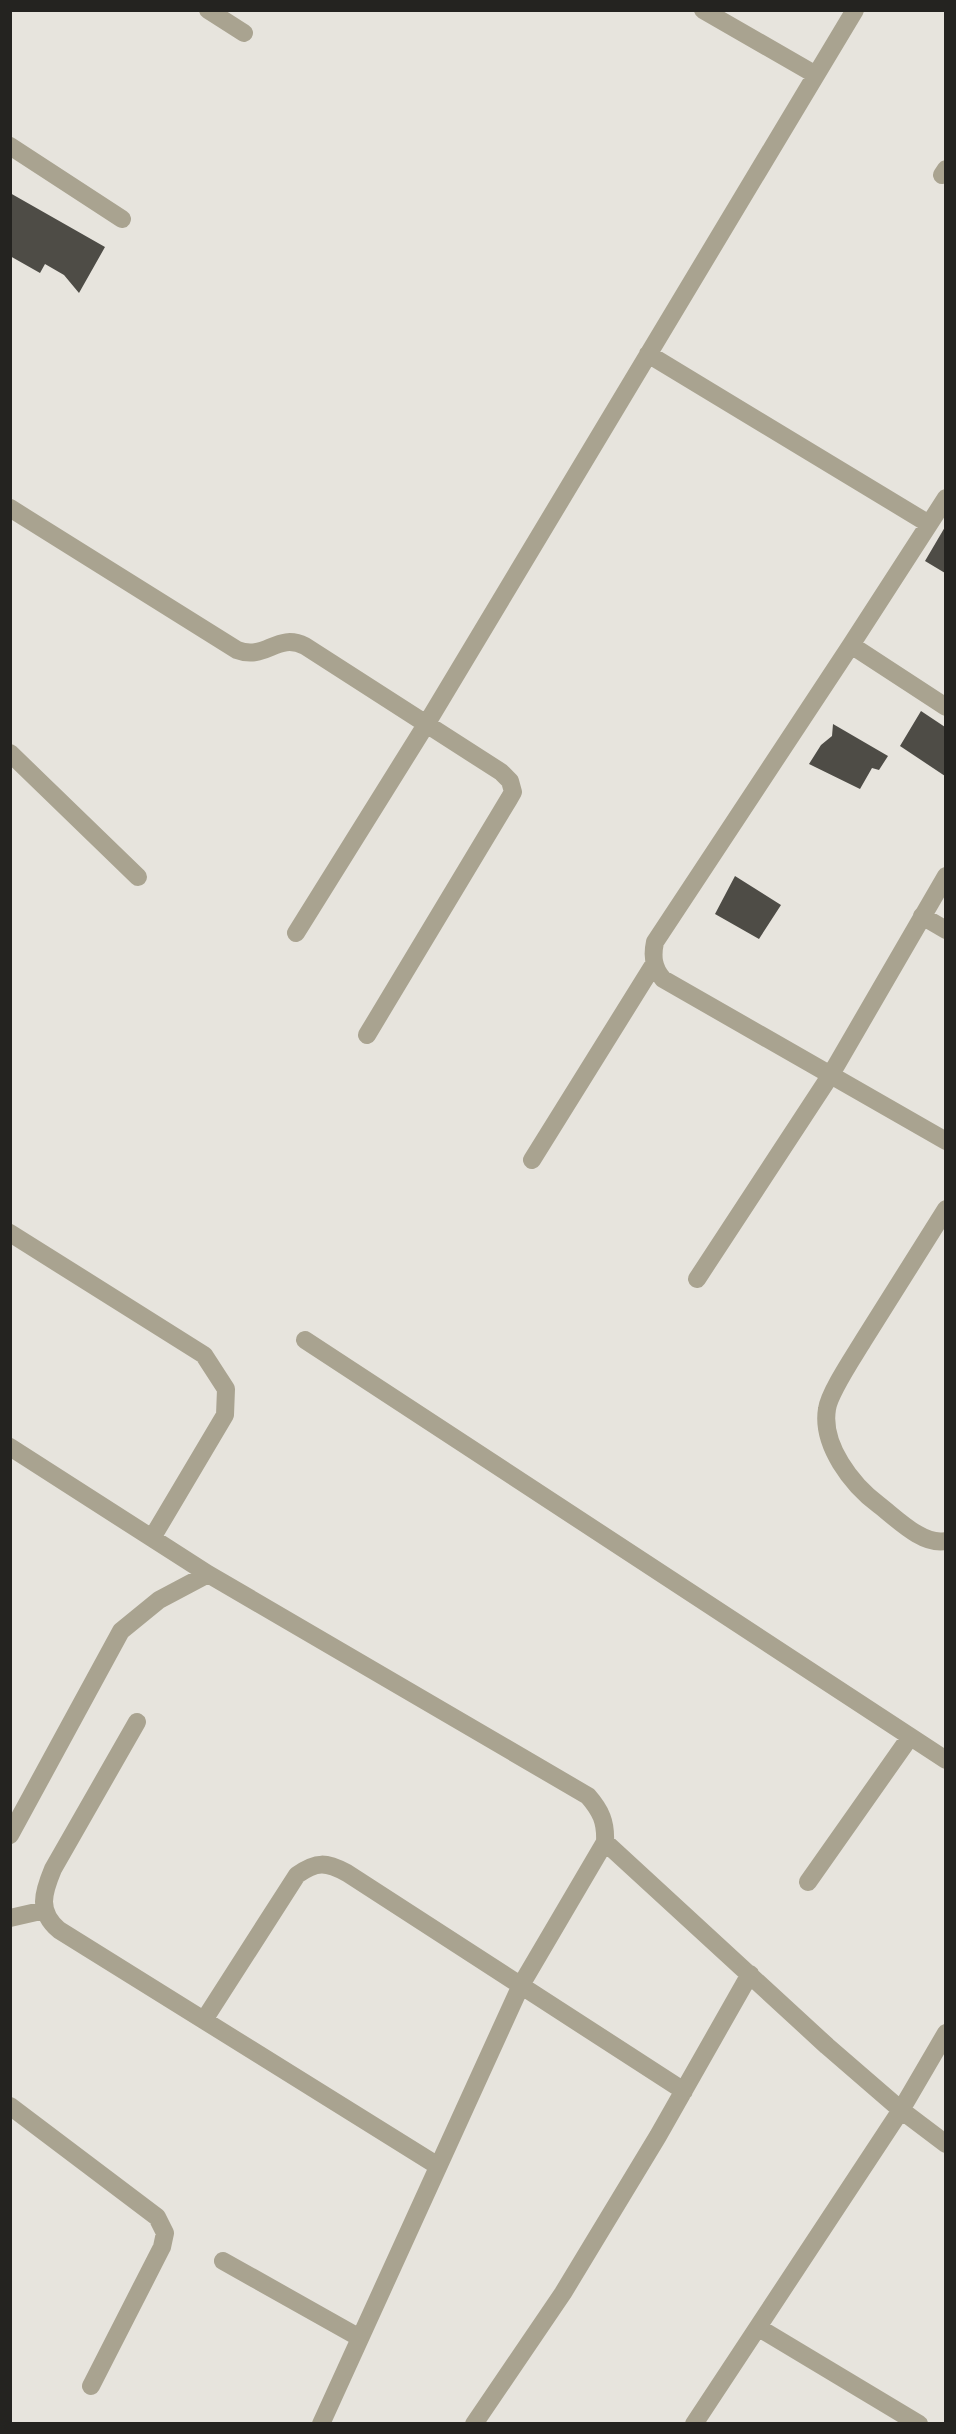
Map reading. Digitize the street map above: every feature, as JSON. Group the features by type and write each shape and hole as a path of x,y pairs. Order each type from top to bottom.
{"street":[{"path":"208,10 244,33"},
{"path":"703,10 816,75"},
{"path":"296,933 427,723 855,10"},
{"path":"10,146 122,219"},
{"path":"648,354 929,524"},
{"path":"945,498 655,942 652,953 654,964 663,979 945,1141"},
{"path":"10,508 237,650 253,654 268,650 281,642 298,643 427,723 501,772 510,781 513,792 367,1035"},
{"path":"851,645 945,707"},
{"path":"10,753 138,877"},
{"path":"697,1279 830,1076 945,876"},
{"path":"922,916 945,930"},
{"path":"532,1160 654,964"},
{"path":"945,1209 845,1370 827,1408 828,1430 834,1450 849,1474 871,1499 925,1538 945,1541"},
{"path":"10,1233 204,1355 226,1389 225,1415 152,1538"},
{"path":"305,1340 945,1760"},
{"path":"10,1446 208,1574 588,1796 600,1809 606,1827 605,1842 520,1985 321,2424"},
{"path":"10,1835 122,1631 159,1600 208,1574"},
{"path":"136,1722 53,1869 44,1890 45,1910 50,1922 59,1930 438,2166"},
{"path":"808,1882 910,1737"},
{"path":"605,1842 901,2110 945,2144"},
{"path":"204,2020 297,1875 309,1866 322,1863 347,1873 684,2091"},
{"path":"10,1918 45,1910"},
{"path":"474,2424 563,2293 684,2091 750,1974"},
{"path":"694,2424 901,2110 945,2032"},
{"path":"10,2106 157,2217 165,2233 162,2247 91,2386"},
{"path":"223,2261 360,2338"},
{"path":"759,2328 919,2424"}],"building":[{"path":"10,193 105,247 79,293 64,275 45,264 40,273 10,256"},
{"path":"945,527 945,573 925,561"},
{"path":"921,711 945,727 945,776 900,746"},
{"path":"833,724 888,756 879,770 872,768 860,789 809,764 821,745 832,736"},
{"path":"735,876 781,905 759,939 715,914"}]}
